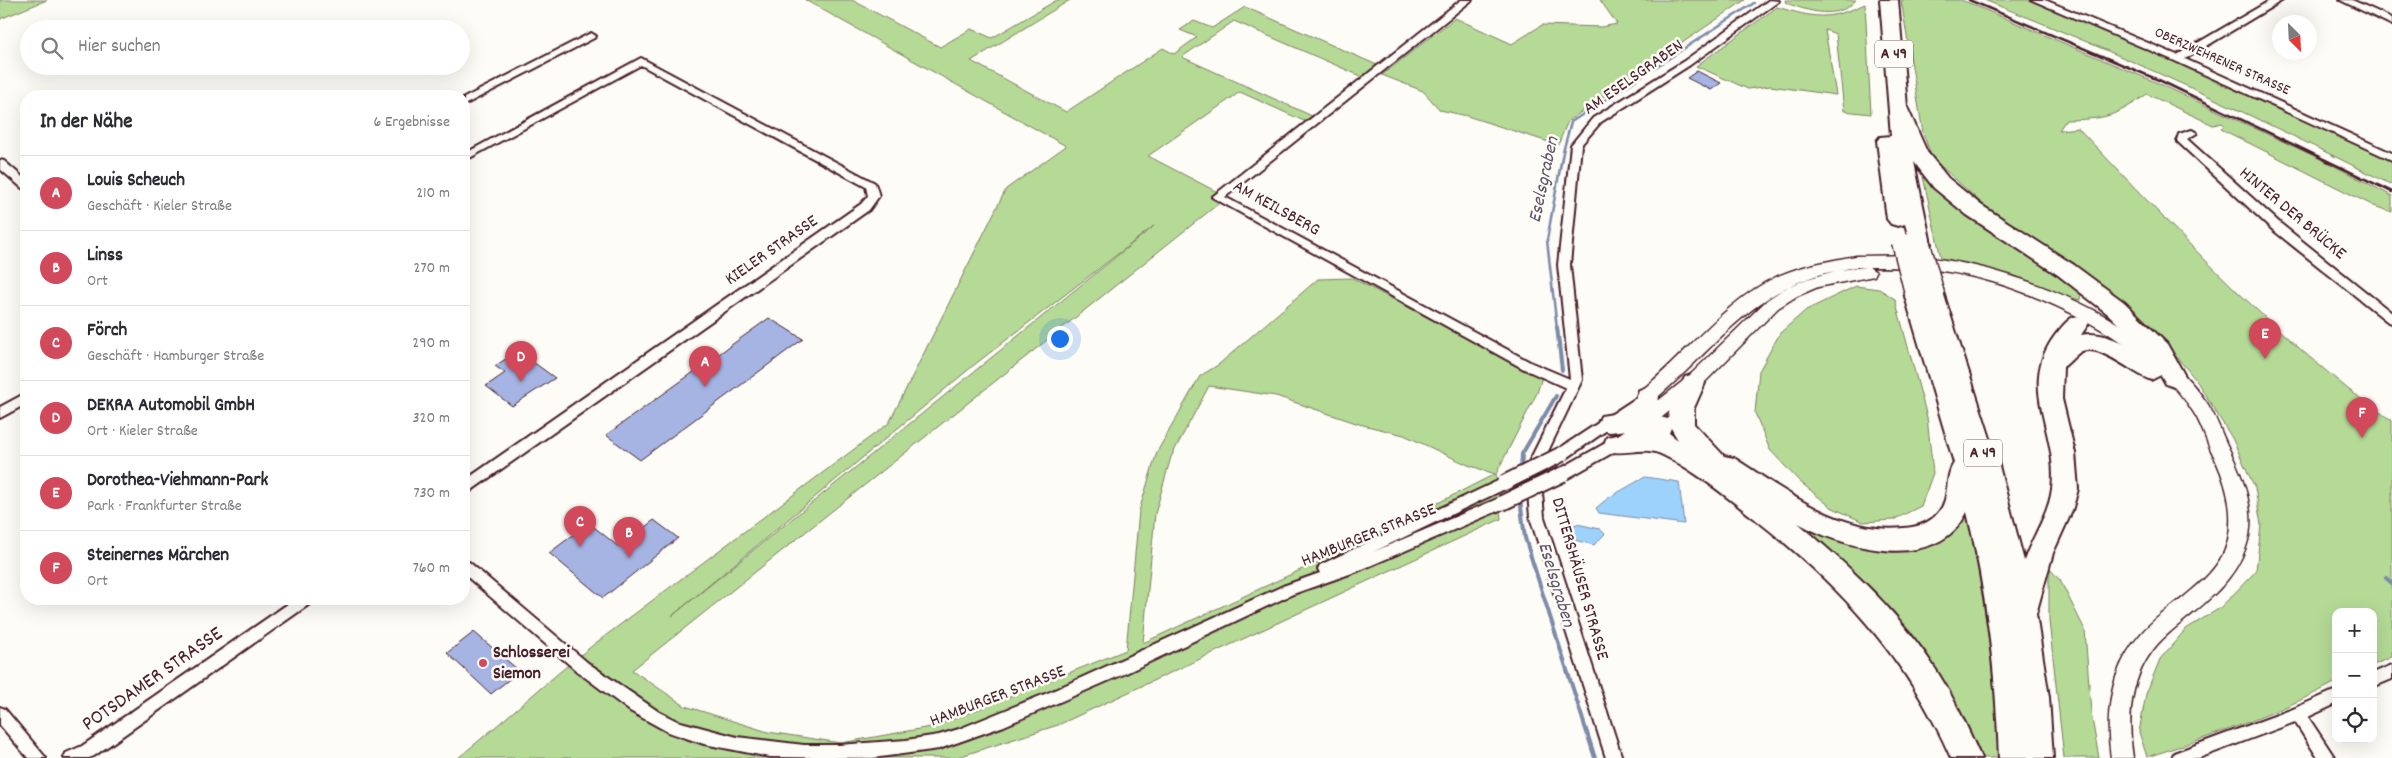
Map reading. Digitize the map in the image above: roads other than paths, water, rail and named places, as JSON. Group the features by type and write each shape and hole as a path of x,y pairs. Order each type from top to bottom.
{"highway":[{"name":"A 49","path":"1874,0 1891,182 1911,243 1962,453 1988,546 2000,604 2012,699 2014,758"},
{"name":"A 49","path":"1889,0 1899,109 1913,216 1911,243"},
{"path":"1899,109 1918,153 1946,188 1974,210 2095,291 2152,341 2164,357 2174,378"},
{"path":"2023,614 2040,554 2059,512 2065,489 2065,464 2050,397 2051,365 2059,346 2099,303 2095,291"},
{"name":"A 49","path":"1924,294 1993,484 2023,614 2035,701 2038,758"},
{"path":"2051,365 2072,346 2090,343 2110,348 2151,370"},
{"path":"1693,383 1680,407 1680,419 1687,433 1712,457"},
{"path":"1647,396 1644,407 1645,421 1655,435 1773,518 1815,553 1863,599 1916,664 1943,707 1966,758"},
{"path":"1613,434 1645,421 1663,427 1826,525 1852,535 1889,540 1911,538 1929,533 1950,518 1955,511 1960,495 1962,453"},
{"path":"1613,434 1635,440 1668,445"}],"main road":[{"path":"1647,396 1699,351 1757,294 1781,280 1825,266 1886,260 1955,267 2019,284 2083,319 2127,339 2174,378 2198,405 2230,470 2237,494 2240,518 2237,541 2220,576 2200,596 2159,628 2137,654 2130,669 2121,700 2119,733 2122,758"},
{"path":"1645,421 1693,383 1757,316 1776,301 1805,286 1849,274 1900,272 1969,281 2017,295 2083,319 2151,370 2183,401 2214,437"}],"street":[{"name":"AM KEILSBERG","path":"1468,0 1217,198 1528,366 1573,386"},
{"name":"OBERZWEHRENER STRASSE","path":"2037,0 2178,59 2392,158"},
{"path":"2178,59 2278,0"},
{"path":"2345,0 2392,22"},
{"name":"AM ESELSGRABEN","path":"1573,386 1576,380 1576,373 1564,265 1576,145 1597,120 1686,63 1766,3"},
{"path":"470,99 591,36"},
{"name":"KIELER STRASSE","path":"470,155 641,61 870,185 874,196 865,207 470,484"},
{"name":"HINTER DER BRÜCKE","path":"2192,133 2183,136 2182,140 2238,193 2392,319"},
{"path":"0,163 20,181"},
{"name":"DITTERSHÄUSER STRASSE","path":"1573,386 1533,468 1537,510 1614,758"},
{"path":"1292,588 1393,535 1562,454 1613,434 1647,396"},
{"path":"0,413 20,401"},
{"name":"HAMBURGER STRASSE","path":"470,571 568,656 640,710 673,727 712,742 772,755 800,758 902,750 963,734 1024,712 1292,588 1330,576 1502,503 1562,474 1613,434"},
{"name":"POTSDAMER STRASSE","path":"72,758 88,751 297,605"},
{"path":"2377,678 2392,672"},
{"path":"2180,758 2298,714 2334,698"},
{"path":"0,714 38,758"},
{"path":"2298,714 2328,758"}],"water":[{"path":"1645,477 1679,482 1684,524 1599,513 1596,508 1608,498"},
{"path":"1577,524 1600,529 1605,534 1594,545 1574,540 1563,528"}],"waterway":[{"name":"Eselsgraben","path":"1557,329 1547,240 1563,152 1571,122 1754,3"},
{"name":"Eselsgraben","path":"1557,327 1562,370"},
{"name":"Eselsgraben","path":"1521,470 1522,454 1556,396"},
{"name":"Eselsgraben","path":"1520,499 1525,538 1595,758"},
{"path":"2386,578 2392,583"}],"railway":[{"path":"1969,0 2161,81 2392,192"}],"place":[{"name":"Dorothea-Viehmann-Park","path":"2265,359"},
{"name":"DEKRA Automobil GmbH","path":"521,382"},
{"name":"Louis Scheuch","path":"705,387"},
{"name":"Steinernes Märchen","path":"2362,438"},
{"name":"Förch","path":"580,547"},
{"name":"Linss","path":"629,558"},
{"name":"Schlosserei Siemon","path":"483,663"}]}
